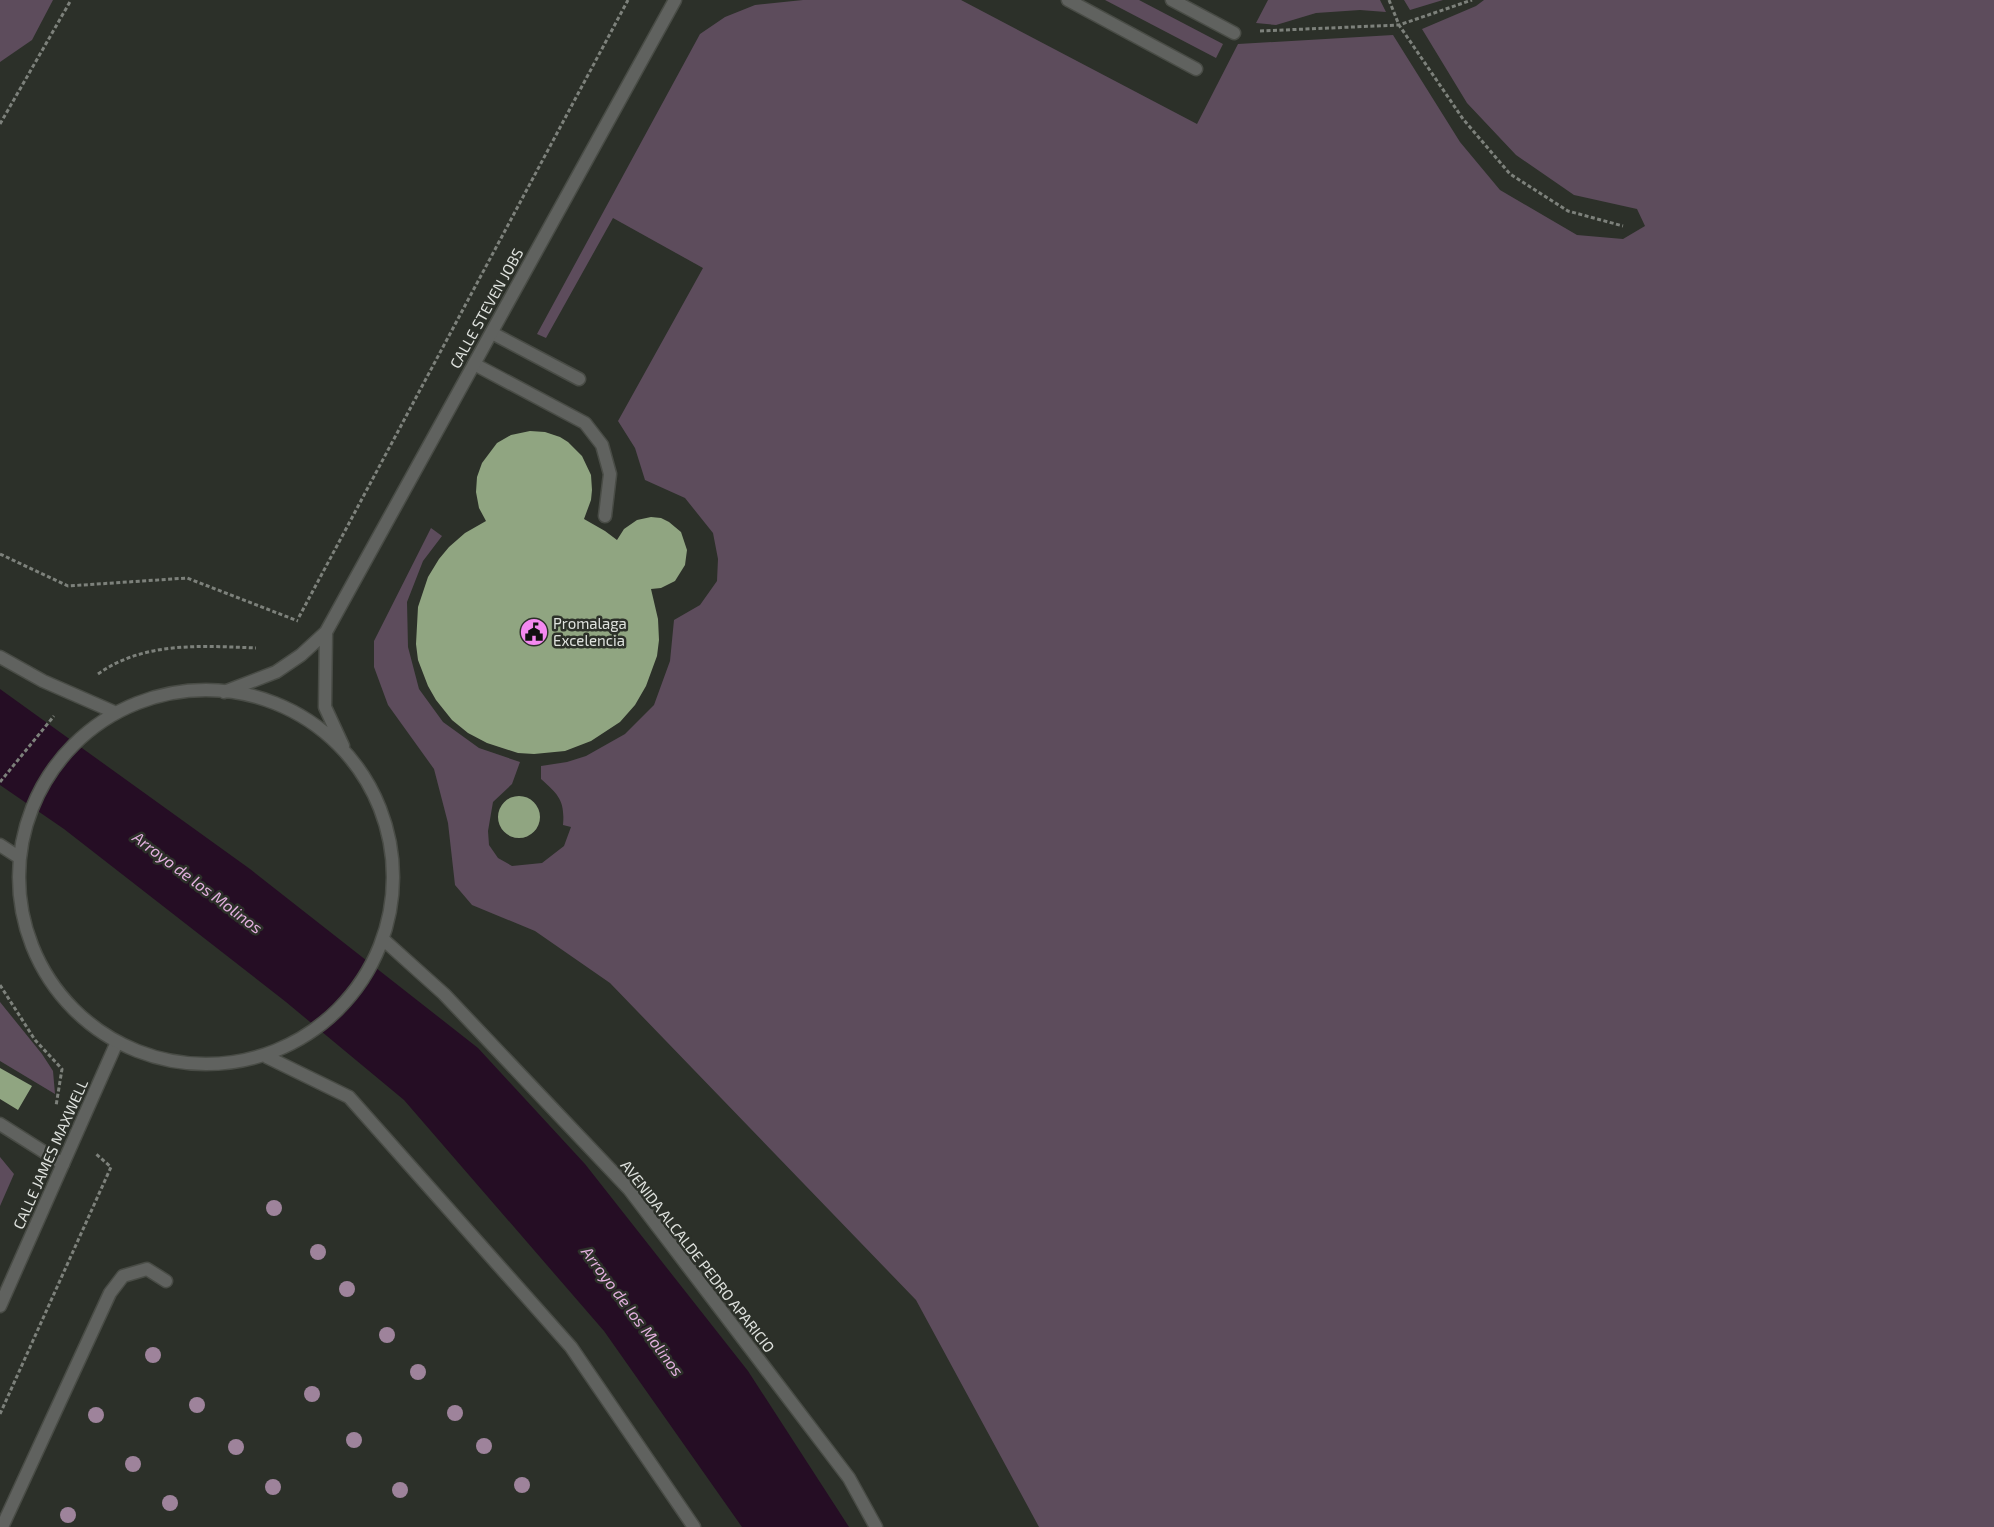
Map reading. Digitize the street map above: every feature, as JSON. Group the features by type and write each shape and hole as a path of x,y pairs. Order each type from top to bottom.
{"street":[{"name":"CALLE STEVEN JOBS","path":"224,692 276,672 301,655 326,632 674,0"},
{"path":"1068,0 1196,69"},
{"path":"1172,0 1234,32"},
{"path":"492,333 579,379"},
{"path":"474,364 585,423 602,445 610,474 605,516"},
{"name":"CALLE STEVEN JOBS","path":"326,632 325,707 344,747"},
{"path":"0,658 71,694 114,712"},
{"path":"224,692 286,706 344,747 373,789 391,833 393,888 385,941 359,990 268,1057 212,1067 135,1053 72,1012 28,944 16,877 31,805 60,756 114,712 163,693 224,692"},
{"path":"0,845 20,858"},
{"name":"AVENIDA ALCALDE PEDRO APARICIO","path":"385,941 444,994 629,1189 849,1478 876,1527"},
{"name":"CALLE JAMES MAXWELL","path":"0,1306 117,1042"},
{"path":"268,1057 349,1097 572,1347 694,1527"},
{"path":"0,1124 63,1164"},
{"path":"2,1527 110,1293 123,1276 147,1269 166,1281"}],"path":[{"path":"0,124 71,0"},
{"path":"294,628 628,0"},
{"path":"1389,0 1400,25 1463,119 1510,174 1568,211 1623,226"},
{"path":"1234,32 1400,25 1472,0"},
{"path":"0,554 68,586 187,578 326,632"},
{"path":"0,782 71,694 109,666 152,651 201,646 264,649"}],"shaded area":[{"path":"0,0 53,0 32,40 0,62"},
{"path":"803,0 961,0 1197,124 1238,44 1393,35 1460,142 1500,190 1577,235 1623,239 1645,226 1637,209 1574,195 1516,155 1467,103 1422,29 1476,6 1484,0 1994,0 1994,1527 1039,1527 916,1300 610,983 535,931 472,905 455,885 448,823 434,769 388,705 374,667 374,641 431,528 442,536 423,561 407,602 408,647 419,689 443,722 479,748 520,762 512,784 493,802 488,831 489,845 498,858 512,866 542,863 564,846 571,827 563,825 562,804 556,794 541,779 541,766 567,762 586,756 625,734 654,705 670,661 674,620 700,605 717,581 718,559 713,533 685,498 645,480 635,448 618,421 703,268 613,218 546,338 537,334 700,34 725,17 755,5"},
{"path":"1105,0 1139,0 1223,44 1216,58"},
{"path":"1268,0 1380,0 1386,12 1360,10 1316,13 1276,25 1256,23"},
{"path":"1404,0 1443,0 1410,10"},
{"path":"0,1002 42,1054 53,1071 55,1094 0,1061"},
{"path":"0,1157 14,1174 0,1206"}],"water":[{"name":"Arroyo de los Molinos","path":"0,689 250,869 478,1048 585,1164 748,1371 849,1527 742,1527 604,1331 404,1100 286,1002 64,829 0,785"}],"building":[{"path":"530,431 545,432 560,437 582,456 591,475 592,490 591,500 584,519 617,540 624,529 637,520 651,517 661,518 681,532 687,550 685,565 675,581 661,588 651,589 658,619 659,640 657,656 646,686 635,705 620,722 591,741 565,751 534,754 518,753 487,743 468,733 452,720 436,700 428,686 418,660 416,644 418,607 428,577 449,547 465,533 486,521 479,508 476,492 477,477 482,463 497,443 511,435"},
{"path":"519,796 534,802 540,817 534,832 519,838 504,832 498,817 504,802"},
{"path":"0,1068 32,1086 18,1110 0,1099"}],"place":[{"name":"Promalaga Excelencia","path":"534,632"}]}
